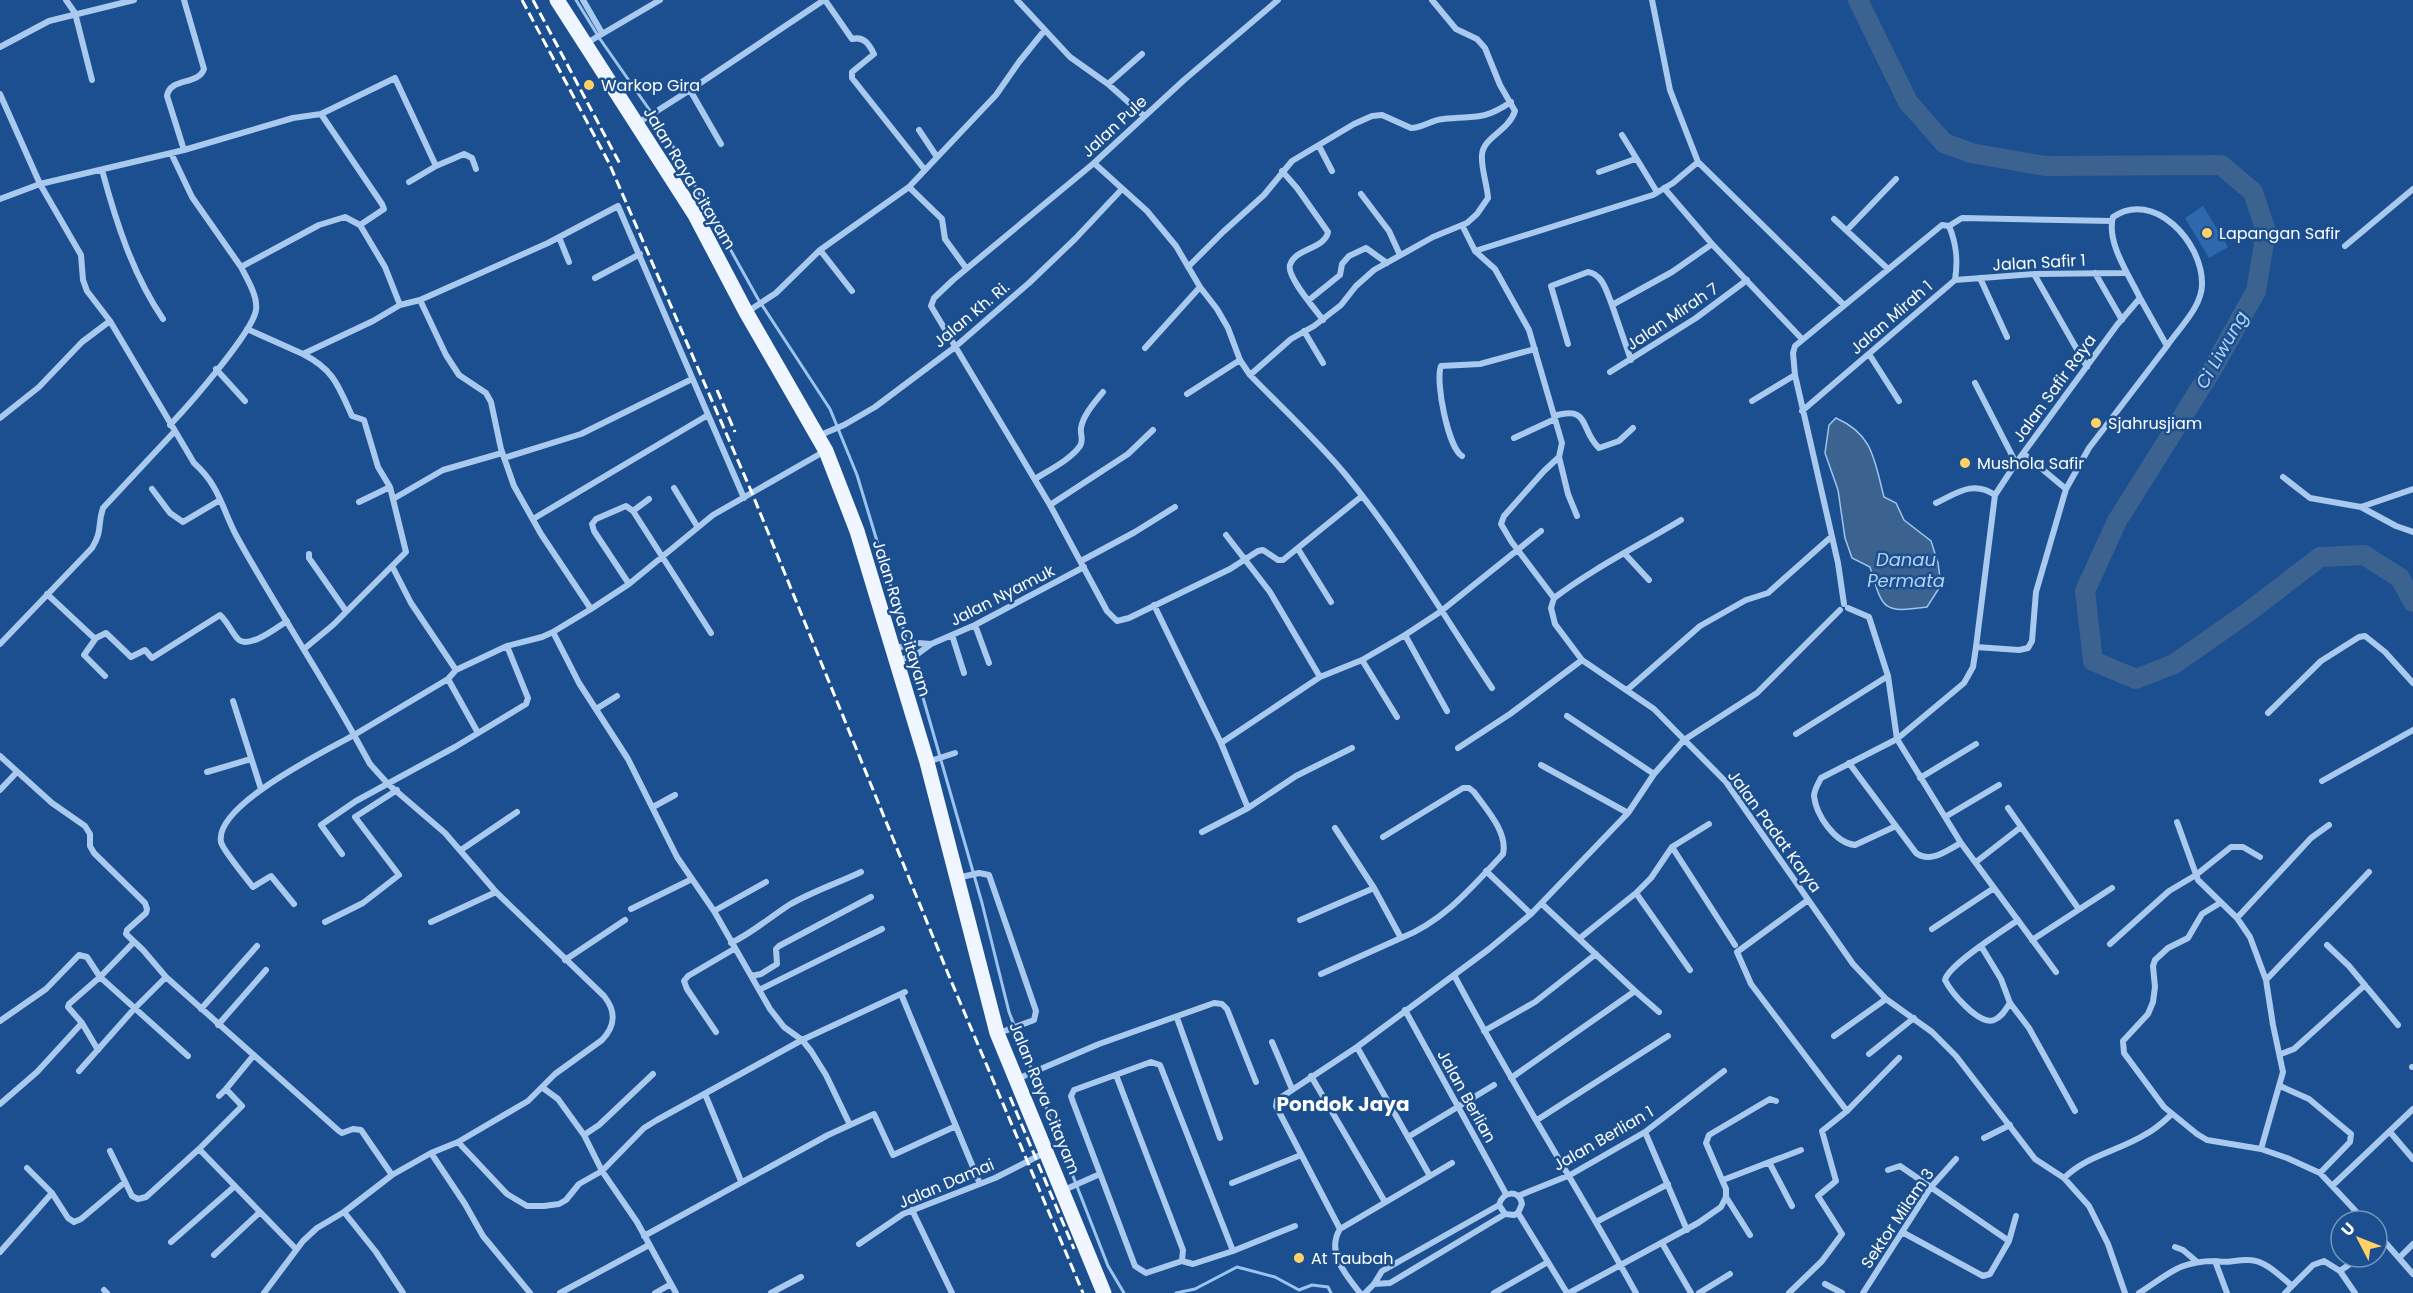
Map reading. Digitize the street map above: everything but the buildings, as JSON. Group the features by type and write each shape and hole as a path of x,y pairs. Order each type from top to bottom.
{"main road":[{"name":"Jalan Raya Citayam","path":"557,0 640,122 749,311 824,433 826,451 857,531 898,654 930,761 1004,1032 1046,1152 1068,1188 1104,1293"}],"street":[{"path":"66,0 75,13 92,80"},
{"path":"0,47 49,21 134,0"},
{"path":"184,0 204,69 202,74 196,78 172,86 168,90 167,96 184,150"},
{"path":"583,0 601,34"},
{"path":"587,43 660,0"},
{"path":"640,122 824,0 852,39 864,40 874,54 852,72 852,78 925,170"},
{"path":"1017,0 1044,32 1070,57 1108,84 1144,116"},
{"name":"Jalan Pule","path":"955,346 931,306 934,298 966,268 1094,163 1184,80 1278,0"},
{"path":"1250,375 1281,346 1323,320 1341,305 1356,286 1374,270 1462,225 1477,214 1488,198 1482,164 1483,150 1487,141 1511,122 1515,111 1481,43 1456,29 1432,0"},
{"path":"1652,0 1670,90 1698,162 1844,305"},
{"path":"749,311 776,293 820,250 909,186 996,95 1044,32"},
{"path":"1108,84 1142,54"},
{"path":"0,199 40,184 184,150 293,118 321,114 395,78 436,166"},
{"path":"690,90 721,144"},
{"path":"0,94 40,184 81,255 83,280 87,291 110,321 194,463 207,474 215,486 237,536 370,764 388,784 430,819 461,850 496,892 604,996 614,1011 608,1034 555,1074 543,1088 518,1108 458,1142 431,1153 392,1175 344,1212 317,1228 296,1249 264,1293"},
{"path":"1188,267 1222,232 1264,195 1292,161 1354,124 1372,116 1382,115 1410,128 1416,128 1443,118 1486,116 1511,102"},
{"path":"321,114 384,207 360,225"},
{"path":"919,130 938,157"},
{"path":"1622,135 1657,192"},
{"path":"1319,146 1332,171"},
{"path":"0,644 92,548 101,530 100,518 107,502 198,395 247,329 256,310 255,301 241,267 192,197 171,153"},
{"path":"409,182 436,166 464,154 472,158 476,169"},
{"path":"1599,172 1635,159"},
{"path":"1475,251 1657,192 1698,162"},
{"path":"1094,163 1163,228 1200,287 1217,309 1228,328 1240,360 1250,375 1343,472 1362,496 1413,567 1440,612 1492,688"},
{"path":"102,170 138,276 163,319"},
{"path":"1282,171 1298,188 1328,232 1323,241 1306,249 1292,260 1289,266 1290,273 1323,320"},
{"path":"1847,230 1896,179"},
{"path":"909,186 942,219 945,239 966,268"},
{"path":"1664,188 1712,244 1802,339"},
{"name":"Jalan Kh. Ri.","path":"824,433 844,425 875,407 955,346 1045,268 1122,189"},
{"path":"2345,246 2413,189"},
{"path":"1361,194 1389,231 1400,255"},
{"path":"303,354 400,305 420,300 559,237 618,206 744,498"},
{"path":"1976,647 2019,650 2028,648 2032,640 2036,592 2066,489 2089,448 2167,346 2197,304 2203,285 2199,261 2181,230 2167,217 2135,208 2121,211 2113,217 2110,227 2125,273 2167,346"},
{"path":"241,267 319,225 340,217 352,219 360,225 385,267 400,305"},
{"path":"1844,607 1838,563 1795,375 1793,353 1802,339 1942,225 1949,226 1962,218 2112,222"},
{"path":"1834,219 1888,269"},
{"path":"1462,225 1475,251 1495,269 1529,330 1562,443 1559,457 1577,516"},
{"name":"Jalan Mirah 1","path":"1802,411 1954,280 1957,266 1955,240 1949,226"},
{"path":"559,237 569,262"},
{"path":"1612,305 1672,272 1712,244"},
{"path":"1309,300 1340,275 1344,261 1357,251 1366,248 1387,263"},
{"path":"820,250 852,291"},
{"path":"596,278 640,254"},
{"path":"1568,344 1560,316 1547,287 1588,272 1593,273 1602,282 1631,360"},
{"path":"2095,273 2122,320"},
{"name":"Jalan Safir 1","path":"1954,280 2034,274 2125,273"},
{"path":"2034,274 2087,367"},
{"path":"1980,278 2007,337"},
{"name":"Jalan Mirah 7","path":"1610,372 1696,318 1747,280"},
{"path":"1145,348 1200,287"},
{"name":"Jalan Safir Raya","path":"1896,826 1855,844 1842,840 1830,828 1817,806 1814,794 1816,787 1821,778 1897,738 1964,683 1972,667 1976,647 1995,495 2016,463 2140,298"},
{"path":"420,300 446,355 459,375 486,393 491,402 503,455 514,486 591,609"},
{"path":"0,418 39,387 82,342 110,321"},
{"path":"247,329 321,363 333,375 352,416 364,420 378,467 390,487 406,552 333,625 304,649"},
{"path":"1304,331 1323,363"},
{"path":"955,346 1050,505 1107,611 1117,621 1129,618 1263,550 1278,560 1282,560 1362,496"},
{"path":"1462,456 1457,453 1447,428 1441,389 1440,369 1442,366 1480,364 1535,349"},
{"path":"1869,354 1899,401"},
{"path":"1187,394 1240,360"},
{"path":"216,369 244,401"},
{"path":"1752,401 1795,375"},
{"path":"393,499 443,470 581,434 692,379"},
{"path":"1975,383 2016,463"},
{"path":"1035,479 1065,459 1080,445 1084,420 1103,392"},
{"path":"1514,438 1570,411 1582,420 1599,448 1619,441 1633,428"},
{"path":"533,519 708,415"},
{"path":"1050,505 1128,454 1153,430"},
{"path":"294,904 271,876 253,887 221,845 220,835 228,818 261,789 448,679 456,670 507,646 553,632 629,584 697,526 826,451"},
{"path":"2024,454 2066,489"},
{"path":"1559,457 1504,516 1502,524 1518,550 1554,598 1589,573 1681,520"},
{"path":"2283,477 2310,498 2361,507 2396,526 2413,532"},
{"path":"359,502 390,487"},
{"path":"1936,503 1965,489 1977,487 1995,495"},
{"path":"674,488 697,526"},
{"path":"152,489 170,513 183,522 220,500"},
{"path":"2361,507 2413,489"},
{"path":"633,511 649,499"},
{"path":"629,584 594,531 592,524 596,519 626,506 633,511 711,633"},
{"name":"Jalan Nyamuk","path":"898,654 916,656 931,645 975,626 1175,507"},
{"path":"1221,743 1320,677 1362,660 1440,612 1541,531"},
{"path":"1226,535 1270,592 1320,677"},
{"path":"1627,690 1700,626 1746,600 1768,593 1831,537"},
{"path":"1298,549 1331,602"},
{"path":"309,554 309,558 346,611"},
{"path":"1625,554 1649,580"},
{"path":"392,566 411,603 456,670"},
{"path":"47,594 96,638"},
{"name":"Jalan Padat Karya","path":"1554,598 1551,608 1555,624 1582,660 1654,710 1726,782 1853,964 1886,999 1932,1032 1956,1056 2035,1159 2064,1178 2089,1206 2108,1244 2125,1293"},
{"path":"1154,605 1221,743 1248,808"},
{"path":"1844,607 1869,617 1888,676 1897,738 1920,778 1961,843 2056,972"},
{"path":"1340,1229 1276,1106 1277,1100 1357,1047 1531,914 1628,813 1654,774 1684,740 1757,693 1844,607"},
{"path":"105,676 84,654 96,638 106,633 130,657 145,650 152,658 220,615 238,640 243,643 254,641 287,621"},
{"path":"975,626 989,663"},
{"path":"553,632 579,683 628,759 677,856 714,911 770,1009 784,1027 802,1040 826,1075 850,1125"},
{"path":"952,635 964,673"},
{"path":"1405,635 1447,711"},
{"path":"2268,713 2321,661 2359,637 2365,636 2385,652 2413,683"},
{"path":"898,654 914,643 931,645"},
{"path":"342,854 318,827 356,801 478,734 526,704 528,698 507,646"},
{"path":"1362,660 1397,717"},
{"path":"1458,748 1526,702 1582,660"},
{"path":"1796,734 1888,676"},
{"path":"448,679 478,734"},
{"path":"596,709 617,696"},
{"path":"233,701 261,789"},
{"path":"1567,716 1654,774"},
{"path":"2322,781 2413,730"},
{"path":"1920,778 1976,744"},
{"path":"1202,832 1248,808 1289,781 1352,748"},
{"path":"930,761 955,753"},
{"path":"0,756 16,773 52,803 85,826 90,834 90,846 94,853 145,903 146,913 125,932 166,977 339,1131 342,1133 353,1129 361,1130 392,1175"},
{"path":"207,772 251,759"},
{"path":"1849,763 1916,853 1925,859 1931,858 1961,843"},
{"path":"1541,765 1628,813"},
{"path":"0,790 16,773"},
{"path":"1945,816 1999,785"},
{"path":"1322,974 1419,931 1442,915 1503,854 1505,842 1474,792 1469,788 1463,788 1383,837"},
{"path":"324,922 363,903 399,875 355,817 397,790"},
{"path":"653,807 675,795"},
{"path":"2008,808 2078,908"},
{"path":"461,850 517,812"},
{"path":"2177,822 2196,875 2220,903 2237,918 2250,937 2266,980 2283,1072 2261,1149"},
{"path":"1580,938 1636,893 1651,878 1672,847 1709,824"},
{"path":"2237,918 2312,838 2329,825"},
{"path":"1976,862 2021,827"},
{"path":"1335,828 1374,888 1401,938"},
{"path":"2110,944 2169,891 2196,875 2231,847 2243,846 2259,857"},
{"path":"1672,847 1735,945"},
{"path":"1486,871 1531,914"},
{"path":"716,1032 687,989 684,981 688,976 791,904 861,872"},
{"path":"2266,980 2369,872"},
{"path":"962,877 986,873 991,879 1036,1011 1034,1020 1028,1024 1004,1032"},
{"path":"631,909 692,879"},
{"path":"714,911 766,882"},
{"path":"1300,920 1374,888"},
{"path":"1932,929 1994,888"},
{"path":"2032,940 2112,888"},
{"path":"430,922 496,892"},
{"path":"1636,893 1690,970"},
{"path":"751,976 760,974 777,964 776,949 779,945 871,897"},
{"path":"1808,900 1737,952 1751,984 1847,1111"},
{"path":"2220,903 2199,917 2188,938 2168,948 2155,960 2153,1002 2148,1014 2123,1041 2124,1053 2163,1107 2207,1140 2261,1149 2288,1158 2320,1173 2354,1209"},
{"path":"1542,904 1659,1012"},
{"path":"2010,1003 2002,1016 1989,1022 1969,1009 1945,980 1949,971 2018,920"},
{"path":"565,960 625,921"},
{"path":"759,990 882,929"},
{"path":"98,1050 82,1023 70,1011 69,1004 100,977 134,942"},
{"path":"2327,945 2349,966 2398,1025"},
{"path":"201,1009 257,946"},
{"path":"1981,946 2001,979 2010,1003 2029,1028 2075,1111"},
{"path":"1484,1031 1535,1002 1596,954"},
{"path":"0,1021 46,989 80,955 87,957 100,977 188,1056"},
{"path":"218,1025 266,970"},
{"path":"1454,975 1636,1293"},
{"path":"79,1071 166,977"},
{"path":"2281,1054 2294,1049 2364,985"},
{"path":"1511,1078 1635,991"},
{"path":"458,1142 507,1194 527,1206 559,1204 566,1200 579,1184 602,1171 644,1128 802,1040 903,993 980,1184"},
{"path":"1834,1036 1886,999"},
{"path":"1020,1078 1099,1044 1214,1004 1222,1004 1227,1009 1256,1082"},
{"name":"Jalan Berlian","path":"1405,1010 1506,1194"},
{"path":"1177,1018 1220,1138"},
{"path":"1869,1054 1914,1018"},
{"path":"0,1104 37,1072 82,1023"},
{"path":"1537,1120 1668,1036"},
{"path":"1272,1042 1292,1089"},
{"path":"1357,1047 1430,1176"},
{"path":"219,1096 254,1055"},
{"path":"1789,1293 1822,1261 1842,1234 1818,1196 1836,1181 1822,1131 1847,1111 1899,1058"},
{"path":"1233,1251 1160,1065 1151,1062 1080,1087 1071,1095 1139,1270 1146,1273 1182,1261 1193,1264 1233,1251 1295,1226"},
{"name":"Jalan Berlian 1","path":"1518,1196 1570,1175 1645,1132 1724,1071"},
{"path":"585,1135 653,1074"},
{"path":"1116,1075 1183,1250 1182,1261"},
{"path":"1311,1076 1384,1202"},
{"path":"1407,1137 1494,1085"},
{"path":"2280,1086 2309,1099 2351,1134 2350,1142 2320,1173"},
{"path":"543,1088 558,1098 585,1135 602,1171 650,1245 676,1293"},
{"path":"110,1151 132,1196 138,1199 146,1197 242,1106 226,1089"},
{"path":"705,1094 741,1181"},
{"path":"1750,1235 1726,1197 1724,1180 1706,1143 1709,1135 1770,1099 1776,1101"},
{"path":"2332,1186 2413,1109"},
{"path":"644,1236 741,1181 874,1114 893,1155 956,1126"},
{"path":"2064,1178 2072,1170 2094,1157 2146,1135 2172,1114"},
{"path":"1984,1138 2010,1125"},
{"path":"1645,1132 1687,1230"},
{"path":"2391,1132 2413,1159"},
{"path":"199,1149 296,1249"},
{"path":"1724,1180 1801,1150"},
{"name":"Jalan Damai","path":"859,1244 912,1210 980,1184 1036,1159 1046,1152"},
{"path":"431,1153 483,1236 530,1293"},
{"path":"1232,1183 1301,1155"},
{"name":"Sektor Milam 3","path":"1863,1293 1931,1187 1956,1159"},
{"path":"1360,1293 1335,1255 1333,1244 1340,1229 1452,1164"},
{"path":"1770,1164 1792,1206"},
{"path":"1888,1170 1900,1166 2009,1240"},
{"path":"27,1168 52,1193 68,1218 74,1222 81,1219 125,1182"},
{"path":"1068,1188 1100,1174"},
{"path":"1596,1222 1668,1184"},
{"path":"171,1242 235,1186"},
{"path":"0,1252 52,1193"},
{"path":"1365,1293 1382,1271 1499,1204 1506,1194 1514,1193 1518,1196 1522,1204 1518,1213 1505,1214 1390,1283 1374,1284"},
{"path":"1518,1213 1568,1293 1687,1230 1715,1212 1726,1197"},
{"path":"1499,1204 1505,1214"},
{"path":"912,1210 952,1293"},
{"path":"214,1255 260,1212"},
{"path":"344,1212 376,1252 404,1293"},
{"path":"1902,1232 1983,1276 1990,1274 2009,1240 2016,1216"},
{"path":"1662,1243 1691,1293"},
{"path":"2400,1257 2413,1244"},
{"path":"560,1293 650,1245"},
{"path":"2175,1247 2183,1250 2196,1262"},
{"path":"2389,1247 2413,1274"},
{"path":"2139,1293 2174,1270 2196,1262 2257,1261 2291,1285"},
{"path":"2285,1293 2313,1265 2324,1261 2340,1271 2355,1293"},
{"path":"1495,1293 1548,1262"},
{"path":"2215,1262 2227,1293"},
{"path":"1699,1293 1730,1274"},
{"path":"771,1293 801,1278"},
{"path":"655,1293 671,1284"},
{"path":"1825,1284 1842,1293"}],"shaded area":[{"name":"Lapangan Safir","path":"2203,206 2228,247 2209,258 2185,218"}],"water":[{"name":"Danau Permata","path":"1836,418 1858,432 1865,441 1874,460 1884,497 1896,503 1904,520 1931,541 1938,563 1941,585 1927,607 1893,609 1887,606 1878,593 1870,567 1852,558 1845,538 1838,490 1825,453 1829,425"}],"waterway":[{"path":"576,0 600,39 665,132 758,299 830,409 857,475 897,607 982,903 1009,1012 1108,1266 1124,1293"},
{"name":"Ci Liwung","path":"1858,0 1908,102 1944,143 1971,153 2045,166 2221,165 2253,192 2266,231 2256,291 2213,368 2117,521 2085,591 2093,661 2136,679 2174,664 2247,613 2320,557 2364,555 2400,578 2413,602"},
{"path":"1176,1293 1195,1289 1237,1267 1275,1277 1299,1290 1312,1285 1328,1287 1331,1293"}],"railway":[{"path":"522,0 609,163 752,493 949,976 1083,1293"},
{"path":"533,0 620,164"},
{"path":"717,390 735,432"},
{"path":"1010,1097 1074,1249"}],"place":[{"name":"Warkop Gira","path":"589,85"},
{"name":"Lapangan Safir","path":"2207,233"},
{"name":"Sjahrusjiam","path":"2096,423"},
{"name":"Mushola Safir","path":"1965,463"},
{"name":"At Taubah","path":"1299,1258"}],"district":[{"name":"Pondok Jaya","path":"1343,1104"}]}
